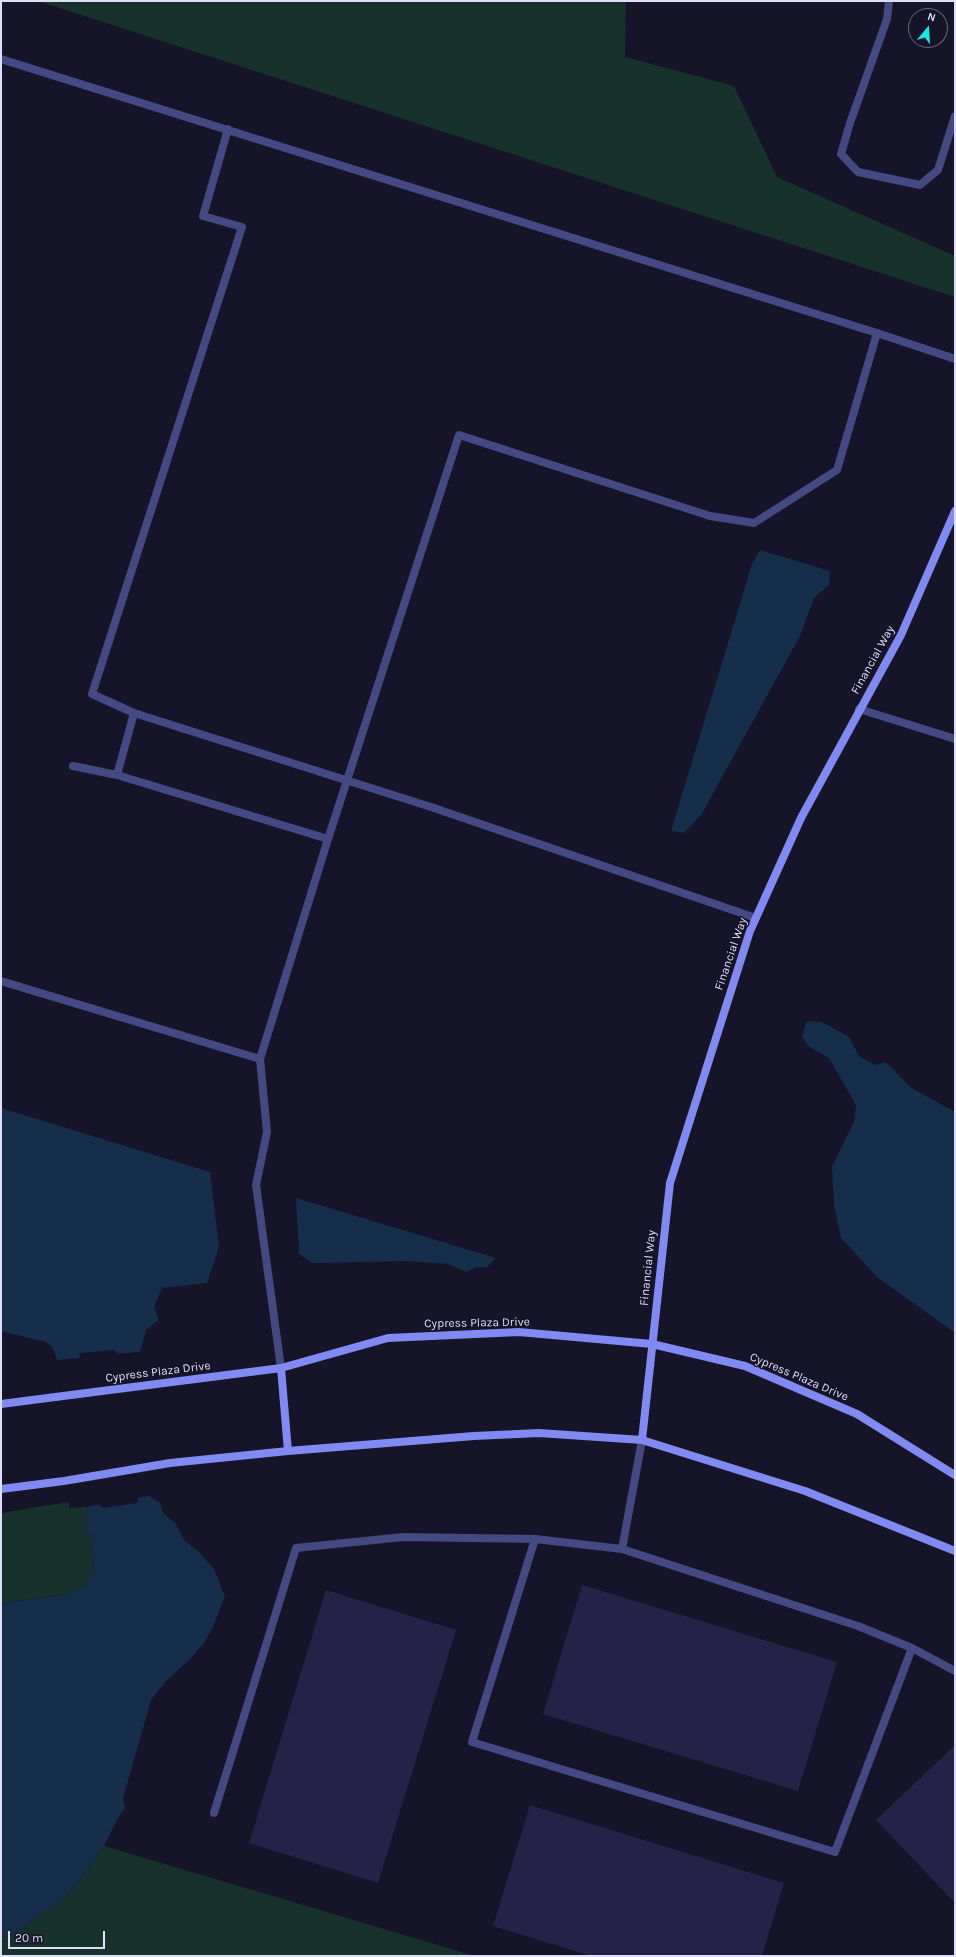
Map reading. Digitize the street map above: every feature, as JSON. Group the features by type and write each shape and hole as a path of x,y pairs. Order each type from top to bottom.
{"street":[{"name":"Financial Way","path":"642,1440 670,1183 750,931 800,818 859,709 901,636 955,511"},
{"name":"Cypress Plaza Drive","path":"1,1404 281,1368 388,1338 519,1332 652,1344 745,1366 857,1414 955,1475"},
{"path":"281,1368 288,1451"},
{"path":"1,1489 64,1482 170,1463 288,1451 539,1433 642,1440 804,1491 955,1551"}],"lane":[{"path":"889,1 887,19 850,123 841,154 858,172 920,185 938,170 955,116"},
{"path":"1,59 228,129 955,359"},
{"path":"228,129 203,216 242,227 92,694 134,713 348,780 566,852 756,918"},
{"path":"281,1368 256,1185 267,1132 260,1059 328,839 459,435 710,516 754,523 837,470 877,334"},
{"path":"859,709 955,739"},
{"path":"118,775 134,713"},
{"path":"73,766 118,775 328,839"},
{"path":"1,981 260,1059"},
{"path":"622,1549 642,1440"},
{"path":"214,1813 296,1548 403,1537 535,1539 622,1549 858,1626 912,1648 955,1670"},
{"path":"535,1539 472,1742 835,1852 912,1648"}],"green space":[{"path":"38,1 626,1 625,57 734,86 777,177 955,256 955,297"},
{"path":"68,1502 70,1508 87,1507 88,1511 87,1530 92,1540 91,1557 94,1571 85,1586 69,1594 10,1602 1,1605 1,1513"},
{"path":"104,1846 475,1956 1,1956 1,1936 9,1937 68,1894"}],"water":[{"path":"760,550 830,571 829,585 814,598 800,636 701,815 684,833 671,831 752,564"},
{"path":"807,1021 822,1022 849,1037 859,1056 875,1065 886,1062 910,1087 955,1112 955,1333 877,1277 841,1238 834,1205 832,1167 854,1122 856,1105 829,1058 808,1046 802,1036"},
{"path":"1,1108 210,1172 219,1247 207,1283 162,1288 154,1307 159,1320 146,1330 140,1352 118,1354 139,1497 149,1496 160,1503 163,1513 175,1523 185,1541 199,1552 214,1569 225,1597 213,1627 204,1643 187,1662 165,1682 151,1700 123,1798 125,1808 104,1846 68,1894 9,1937 1,1936 1,1605 10,1602 69,1594 85,1586 94,1570 91,1557 92,1540 87,1530 87,1507 99,1504 79,1358 57,1360 53,1348 46,1342 1,1331"},
{"path":"296,1198 496,1258 487,1267 477,1267 466,1272 448,1264 406,1261 313,1263 299,1254"}],"pier":[{"path":"114,1350 118,1354 142,1352 140,1354 121,1356 141,1495 151,1495 139,1497 137,1503 102,1508 98,1504 85,1507 86,1505 96,1502 77,1360 55,1361 79,1358 80,1353"}],"building":[{"path":"582,1585 837,1662 798,1791 543,1714"},
{"path":"326,1590 456,1630 378,1883 249,1843"},
{"path":"955,1745 955,1903 876,1820"},
{"path":"530,1805 784,1883 762,1956 591,1956 493,1926"}]}
